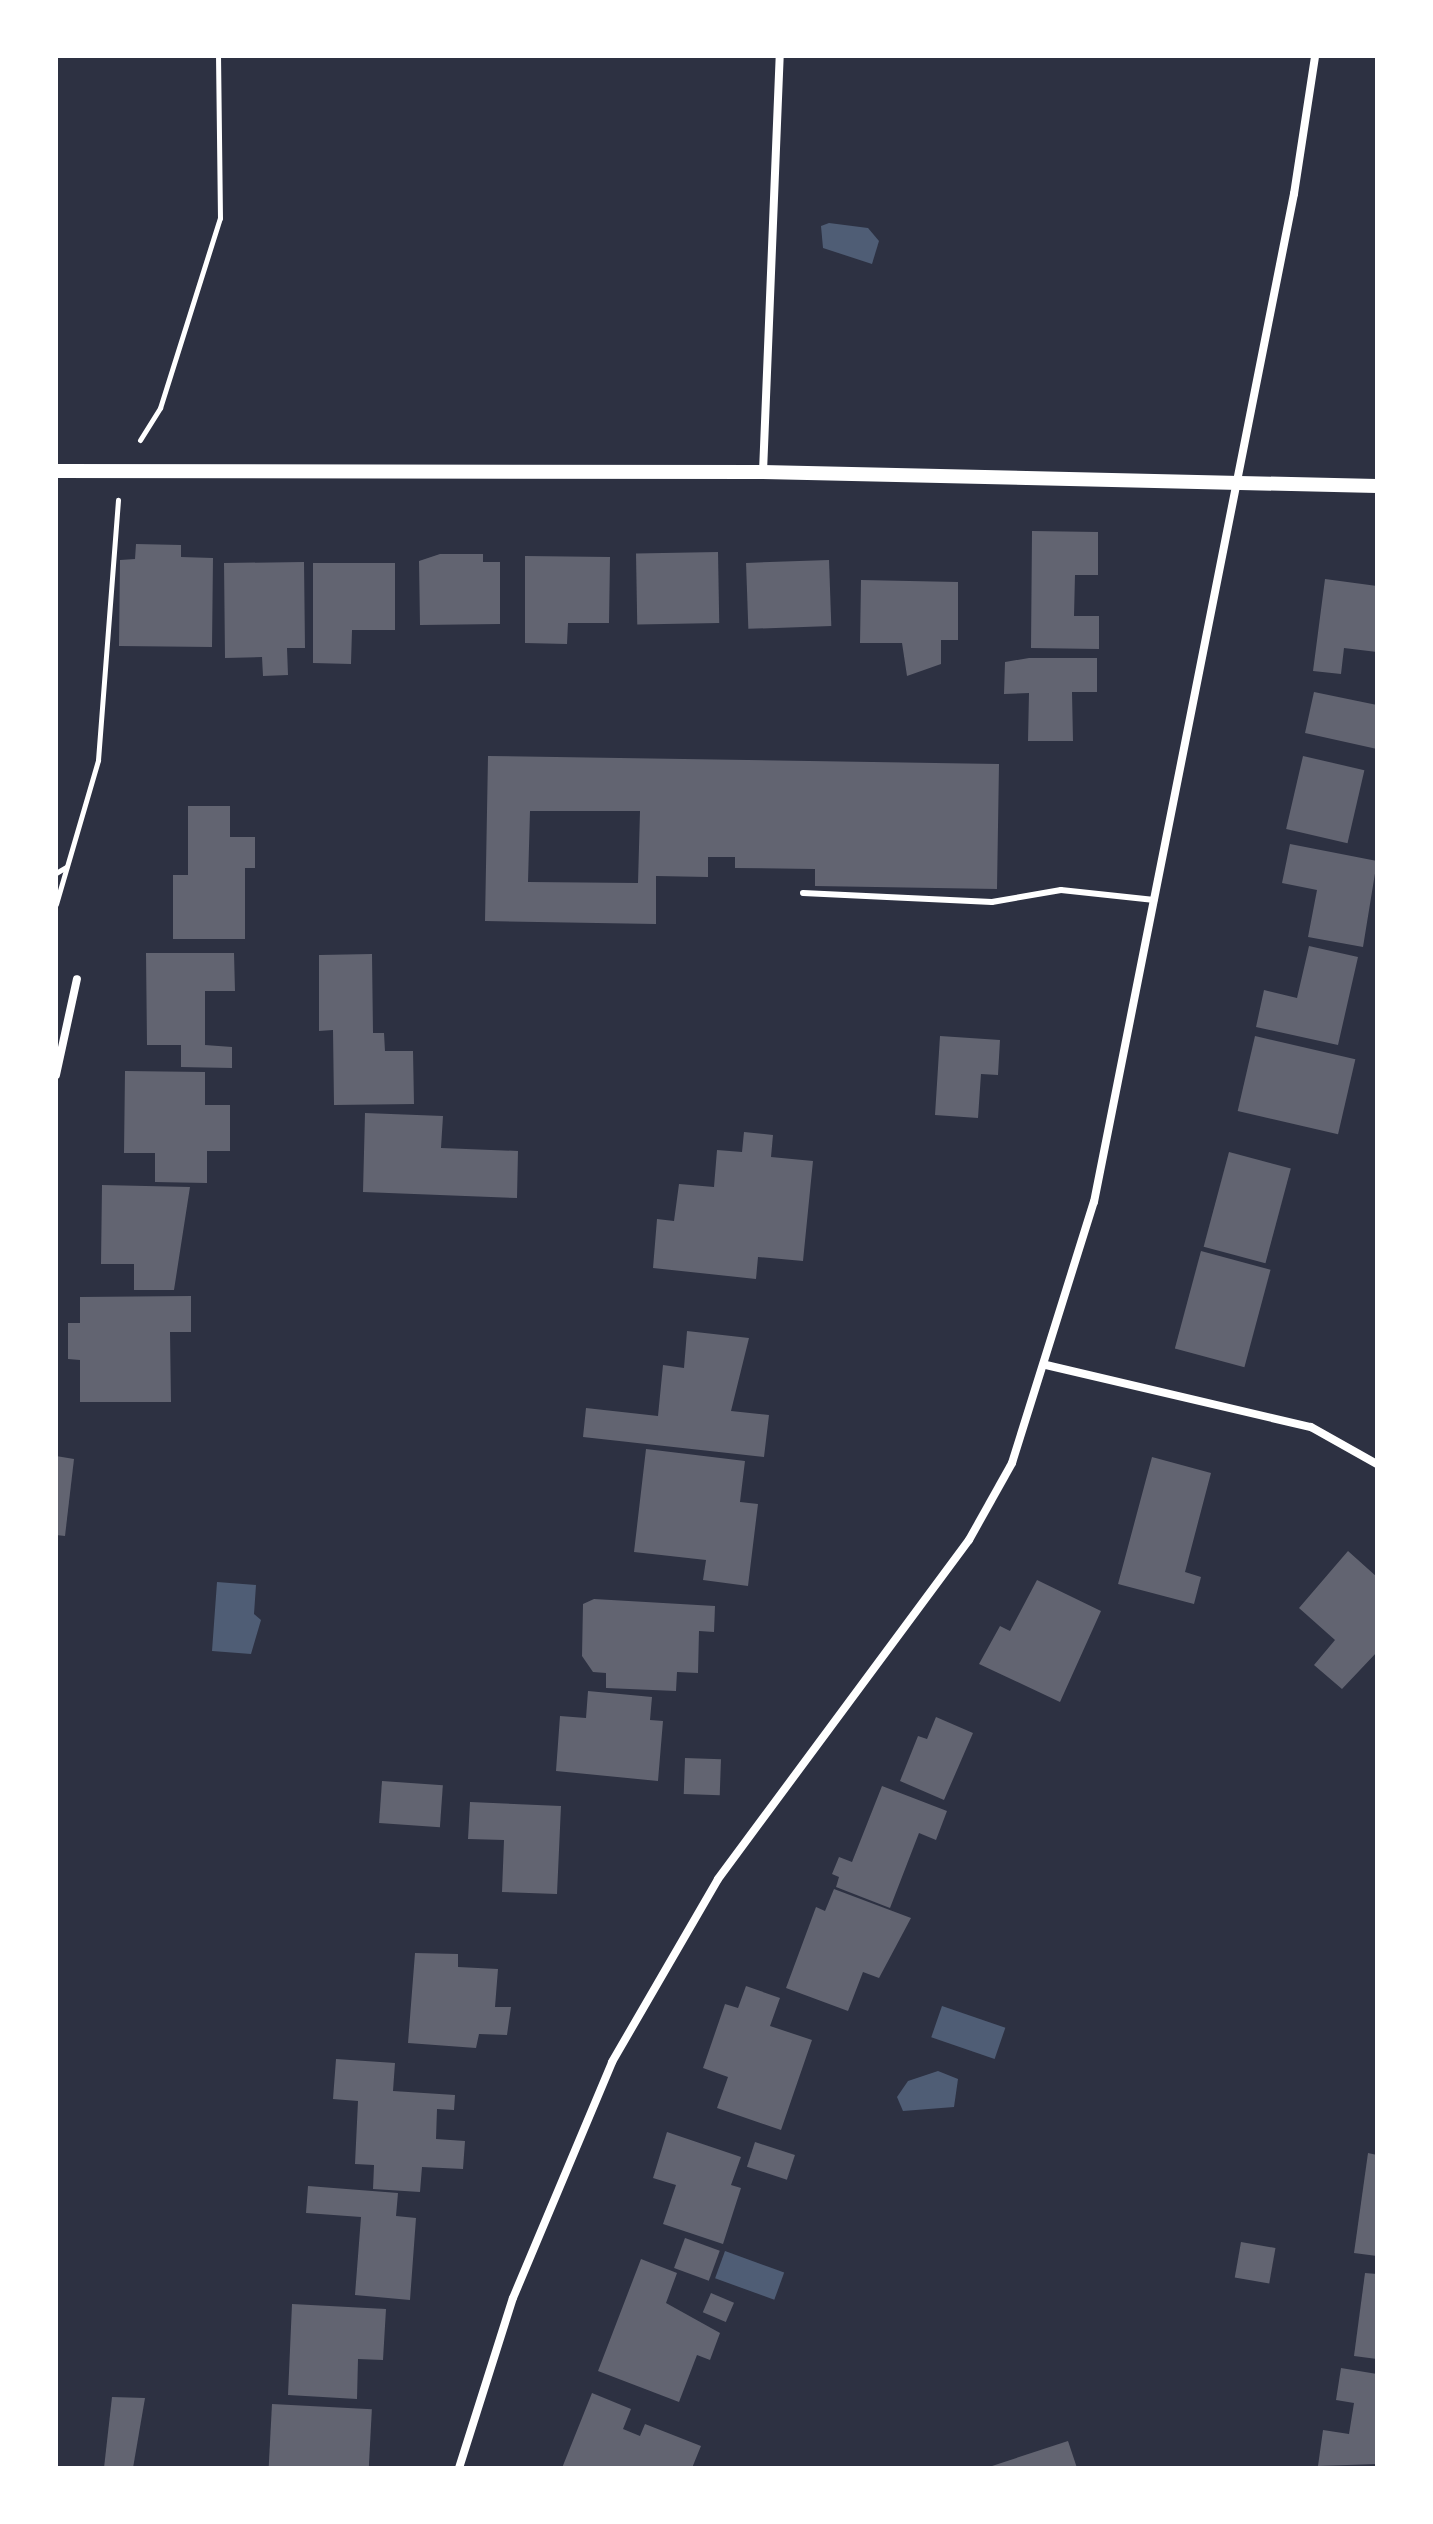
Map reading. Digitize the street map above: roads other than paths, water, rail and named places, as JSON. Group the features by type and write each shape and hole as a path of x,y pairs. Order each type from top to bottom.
{"street":[{"path":"763,472 780,56"},
{"path":"459,2468 513,2298 612,2062 718,1879 969,1540 1012,1463 1046,1365 1094,1202 1238,483 1315,56"},
{"path":"56,471 763,472 1377,486"},
{"path":"56,1075 77,979"},
{"path":"1046,1365 1311,1427 1377,1464"}],"lane":[{"path":"803,893 992,902 1061,890 1154,900"}],"water":[{"path":"829,223 868,228 879,241 872,264 823,248 821,226"},
{"path":"217,1582 256,1585 254,1614 261,1620 251,1654 212,1651"},
{"path":"942,2006 1005,2028 995,2059 931,2037"},
{"path":"938,2071 958,2079 954,2107 903,2111 897,2097 908,2081"},
{"path":"725,2251 784,2273 774,2300 715,2278"}]}
